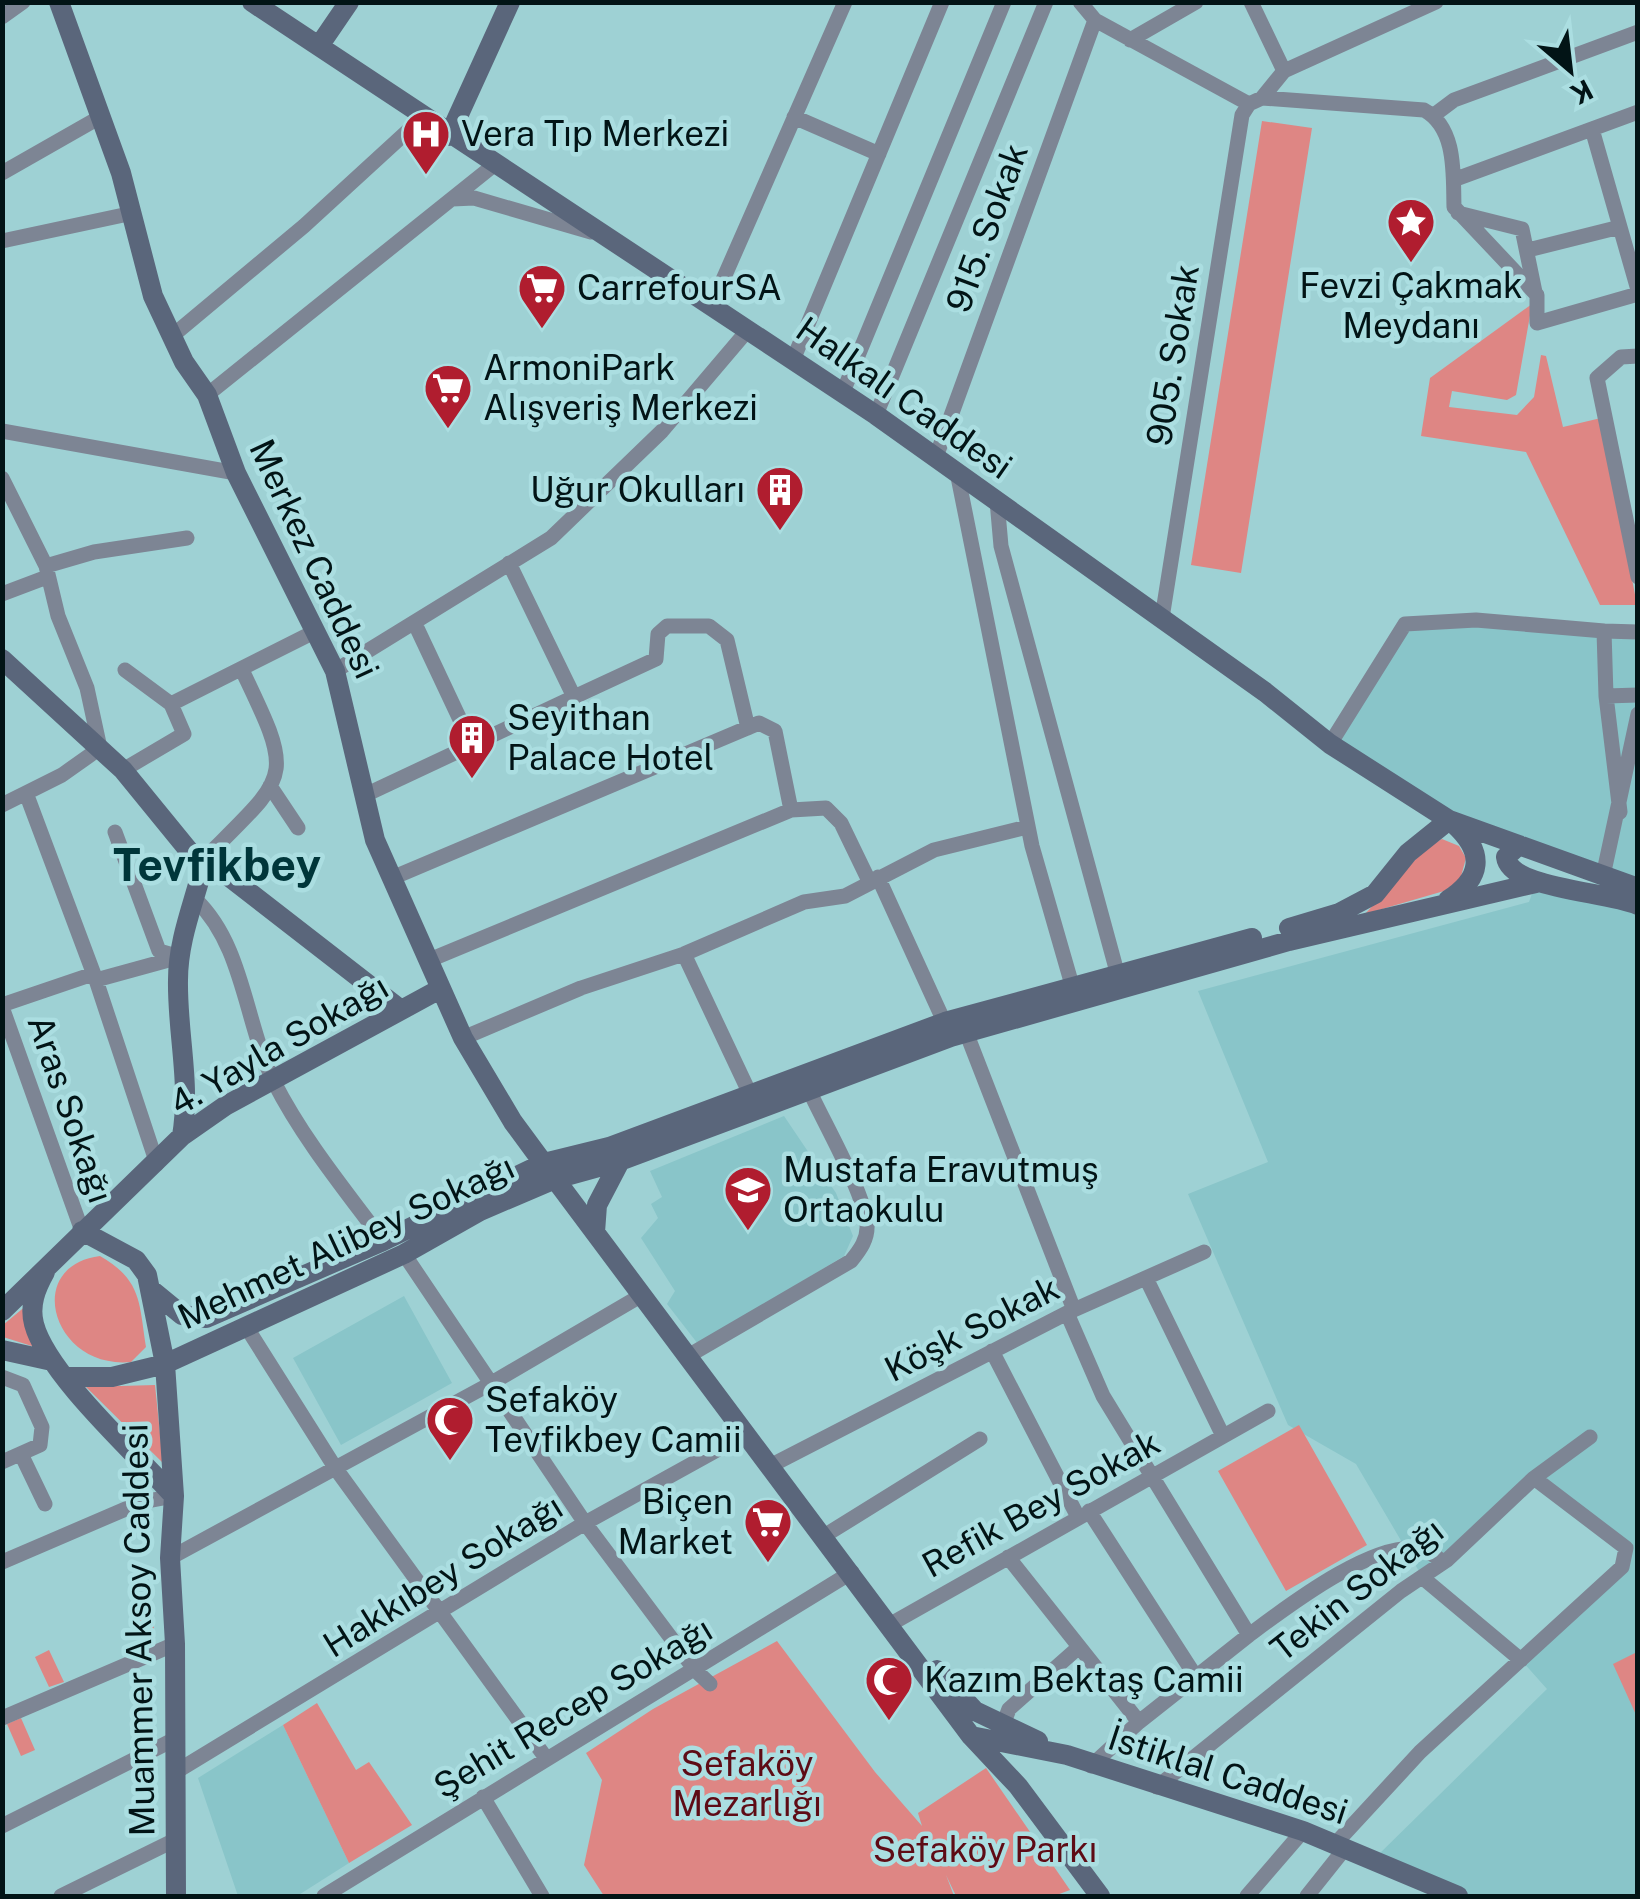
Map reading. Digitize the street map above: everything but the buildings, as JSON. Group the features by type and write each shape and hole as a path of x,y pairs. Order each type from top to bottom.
{"main road":[{"name":"Merkez Caddesi","path":"59,2 133,213 148,282 171,336 207,395 236,473 335,672 350,722 362,796 392,878 464,1038 513,1122 890,1625"},
{"name":"Halkalı Caddesi","path":"252,2 449,136 876,414 1162,618 1330,744 1449,820 1638,888"},
{"path":"319,46 349,2"},
{"path":"449,136 510,2"},
{"path":"4,663 123,770 194,857 205,858 402,1010"},
{"path":"549,1171 620,1161 1072,984 1338,913 1375,894 1408,853 1449,820 1474,848 1478,870 1472,882 1442,904"},
{"path":"1519,845 1506,857 1507,866 1520,879 1573,887 1638,905"},
{"path":"182,1136 187,1064 178,980 183,932 196,900 205,858"},
{"path":"154,1292 182,1315 206,1318 549,1171 750,1094 954,1030 1289,941 1536,883"},
{"name":"4. Yayla Sokağı","path":"82,1231 157,1164 182,1136 273,1080 440,989"},
{"path":"595,1232 598,1205 620,1161"},
{"name":"Mehmet Alibey Sokağı","path":"165,1364 404,1254 549,1171"},
{"path":"2,1350 58,1369 112,1377 165,1364 154,1292 136,1260 82,1231 52,1262 37,1286 34,1324 58,1369 174,1496"},
{"path":"2,1311 13,1286 52,1262"},
{"name":"Muammer Aksoy Caddesi","path":"165,1364 174,1496 170,1558 175,1644 176,1896"},
{"path":"890,1625 975,1711 1067,1755"},
{"path":"890,1625 971,1736 1018,1786 1100,1896"},
{"name":"İstiklal Caddesi","path":"971,1736 1067,1755 1157,1787 1303,1830 1341,1845 1427,1890 1458,1896"}],"street":[{"path":"2,17 23,2"},
{"path":"711,307 845,2"},
{"path":"793,360 942,2"},
{"path":"842,392 1004,2"},
{"path":"876,414 1046,2"},
{"path":"1080,2 1095,20 1130,40 1255,101 1424,110 1434,115 1448,145 1456,179 1453,204 1458,213 1535,292"},
{"path":"1130,40 1196,2"},
{"path":"1251,2 1284,71"},
{"path":"1255,101 1284,71 1436,2"},
{"name":"915. Sokak","path":"936,457 1095,20"},
{"path":"1434,115 1454,100 1638,32"},
{"name":"905. Sokak","path":"1162,618 1242,116 1255,101"},
{"path":"1456,179 1638,112"},
{"path":"2,173 102,116"},
{"path":"171,336 304,226 423,117"},
{"path":"794,118 879,154"},
{"path":"1458,213 1519,227 1540,303 1537,323 1638,292 1592,128"},
{"path":"207,395 494,165"},
{"path":"452,198 498,204 600,234"},
{"path":"2,241 133,213"},
{"path":"1528,250 1620,227"},
{"path":"335,672 416,626 551,538 662,430 748,331"},
{"path":"1638,356 1621,357 1598,378 1638,578"},
{"path":"2,431 236,473"},
{"path":"957,472 1027,827 1072,984"},
{"path":"2,478 46,571 86,688 100,748 62,775 2,805"},
{"path":"997,502 1000,546 1116,972"},
{"path":"2,594 94,552 187,538"},
{"path":"510,563 574,698"},
{"path":"1330,744 1405,624 1476,620 1638,632"},
{"path":"416,626 472,745"},
{"path":"362,796 656,659 658,634 667,626 709,626 727,640 748,728"},
{"path":"1604,631 1606,696 1620,812"},
{"path":"171,704 316,632"},
{"path":"123,770 184,734 171,704 125,670"},
{"path":"205,858 261,802 279,769 279,751 242,670"},
{"path":"1606,696 1638,696"},
{"path":"1603,876 1620,812 1638,714"},
{"path":"392,878 760,723 775,731 791,810"},
{"path":"270,786 298,828"},
{"path":"26,794 94,977 157,1164"},
{"path":"427,961 791,810 826,808 841,822 954,1030 1103,1396 1149,1478 1248,1633"},
{"path":"464,1038 581,988 684,954 804,902 844,896 934,850 1027,827"},
{"path":"115,832 159,951 180,957"},
{"path":"196,900 218,920 273,1080 311,1142 382,1241"},
{"path":"684,954 750,1094"},
{"path":"2,1006 94,977 180,957"},
{"name":"Aras Sokağı","path":"2,1006 82,1231"},
{"path":"688,1356 851,1261 864,1244 867,1224 860,1202 809,1090"},
{"name":"Köşk Sokak","path":"770,1466 1070,1311 1204,1252"},
{"path":"404,1254 586,1523 694,1670 710,1684"},
{"path":"1146,1278 1223,1436"},
{"path":"170,1558 490,1384 642,1294"},
{"path":"247,1328 336,1469 546,1758"},
{"path":"992,1352 1084,1514 1196,1677"},
{"path":"2,1377 23,1386 42,1427 40,1445 2,1462"},
{"name":"Refik Bey Sokak","path":"890,1625 1268,1411"},
{"name":"Hakkıbey Sokağı","path":"174,1773 586,1523 746,1434"},
{"name":"Tekin Sokağı","path":"1157,1787 1444,1562 1534,1478 1590,1437"},
{"path":"824,1536 980,1439"},
{"path":"21,1454 45,1504"},
{"path":"1306,1896 1341,1845 1420,1752 1622,1567 1626,1548 1534,1478"},
{"path":"2,1562 142,1502 174,1496"},
{"path":"1091,1766 1248,1633 1358,1565 1411,1550 1427,1551 1444,1562"},
{"path":"1008,1557 1139,1722"},
{"name":"Şehit Recep Sokağı","path":"324,1896 852,1572"},
{"path":"1422,1578 1521,1660"},
{"path":"2,1718 175,1644"},
{"path":"1003,1724 1009,1708 1080,1647"},
{"path":"2,1826 175,1739"},
{"path":"483,1797 542,1896"},
{"path":"1247,1896 1303,1830"},
{"path":"61,1896 175,1840"}],"shaded area":[{"path":"1405,624 1637,632 1637,881 1440,807 1336,738"},
{"path":"1536,883 1637,905 1637,1896 1458,1896 1374,1859 1547,1689 1521,1660 1622,1567 1626,1548 1534,1479 1423,1578 1356,1464 1288,1425 1188,1194 1268,1162 1198,991 1529,902"},
{"name":"Mustafa Eravutmuş Ortaokulu","path":"784,1116 836,1193 853,1236 844,1256 698,1344 667,1304 675,1291 641,1238 658,1218 651,1204 662,1197 650,1171"},
{"path":"404,1296 452,1383 341,1445 293,1358"},
{"path":"283,1725 349,1863 297,1896 238,1896 198,1778"}],"green space":[{"path":"1262,121 1312,128 1241,573 1191,565"},
{"path":"1532,304 1516,395 1507,400 1452,391 1449,407 1517,415 1534,397 1541,355 1546,356 1563,427 1601,418 1637,605 1600,605 1526,452 1421,436 1430,378"},
{"path":"1442,839 1459,846 1466,858 1460,880 1444,891 1365,914 1425,849"},
{"path":"100,1256 124,1274 136,1294 146,1347 131,1362 104,1360 82,1350 66,1335 57,1316 55,1296 61,1278 76,1264"},
{"path":"27,1305 35,1347 3,1337 3,1325"},
{"path":"155,1385 163,1463 86,1387"},
{"path":"1299,1425 1367,1545 1286,1591 1218,1471"},
{"path":"152,1605 155,1642 147,1645 134,1614"},
{"name":"Sefaköy Mezarlığı","path":"777,1641 875,1772 922,1826 918,1813 986,1768 1070,1890 1054,1896 956,1896 946,1875 954,1896 604,1896 584,1865 602,1780 586,1753 653,1709"},
{"path":"49,1650 64,1682 49,1687 35,1657"},
{"path":"1637,1652 1637,1717 1613,1664"},
{"path":"317,1703 356,1770 369,1762 412,1825 349,1863 283,1725"},
{"path":"21,1718 35,1750 21,1756 7,1724"}],"place":[{"name":"Vera Tıp Merkezi","path":"426,176"},
{"name":"Fevzi Çakmak Meydanı","path":"1411,264"},
{"name":"CarrefourSA","path":"542,330"},
{"name":"ArmoniPark Alışveriş Merkezi","path":"448,430"},
{"name":"Uğur Okulları","path":"780,532"},
{"name":"Seyithan Palace Hotel","path":"472,780"},
{"name":"Mustafa Eravutmuş Ortaokulu","path":"748,1232"},
{"name":"Sefaköy Tevfikbey Camii","path":"450,1462"},
{"name":"Biçen Market","path":"768,1564"},
{"name":"Kazım Bektaş Camii","path":"889,1722"}],"district":[{"name":"Tevfikbey","path":"217,865"}],"park label":[{"name":"Sefaköy Parkı","path":"985,1850"}]}
